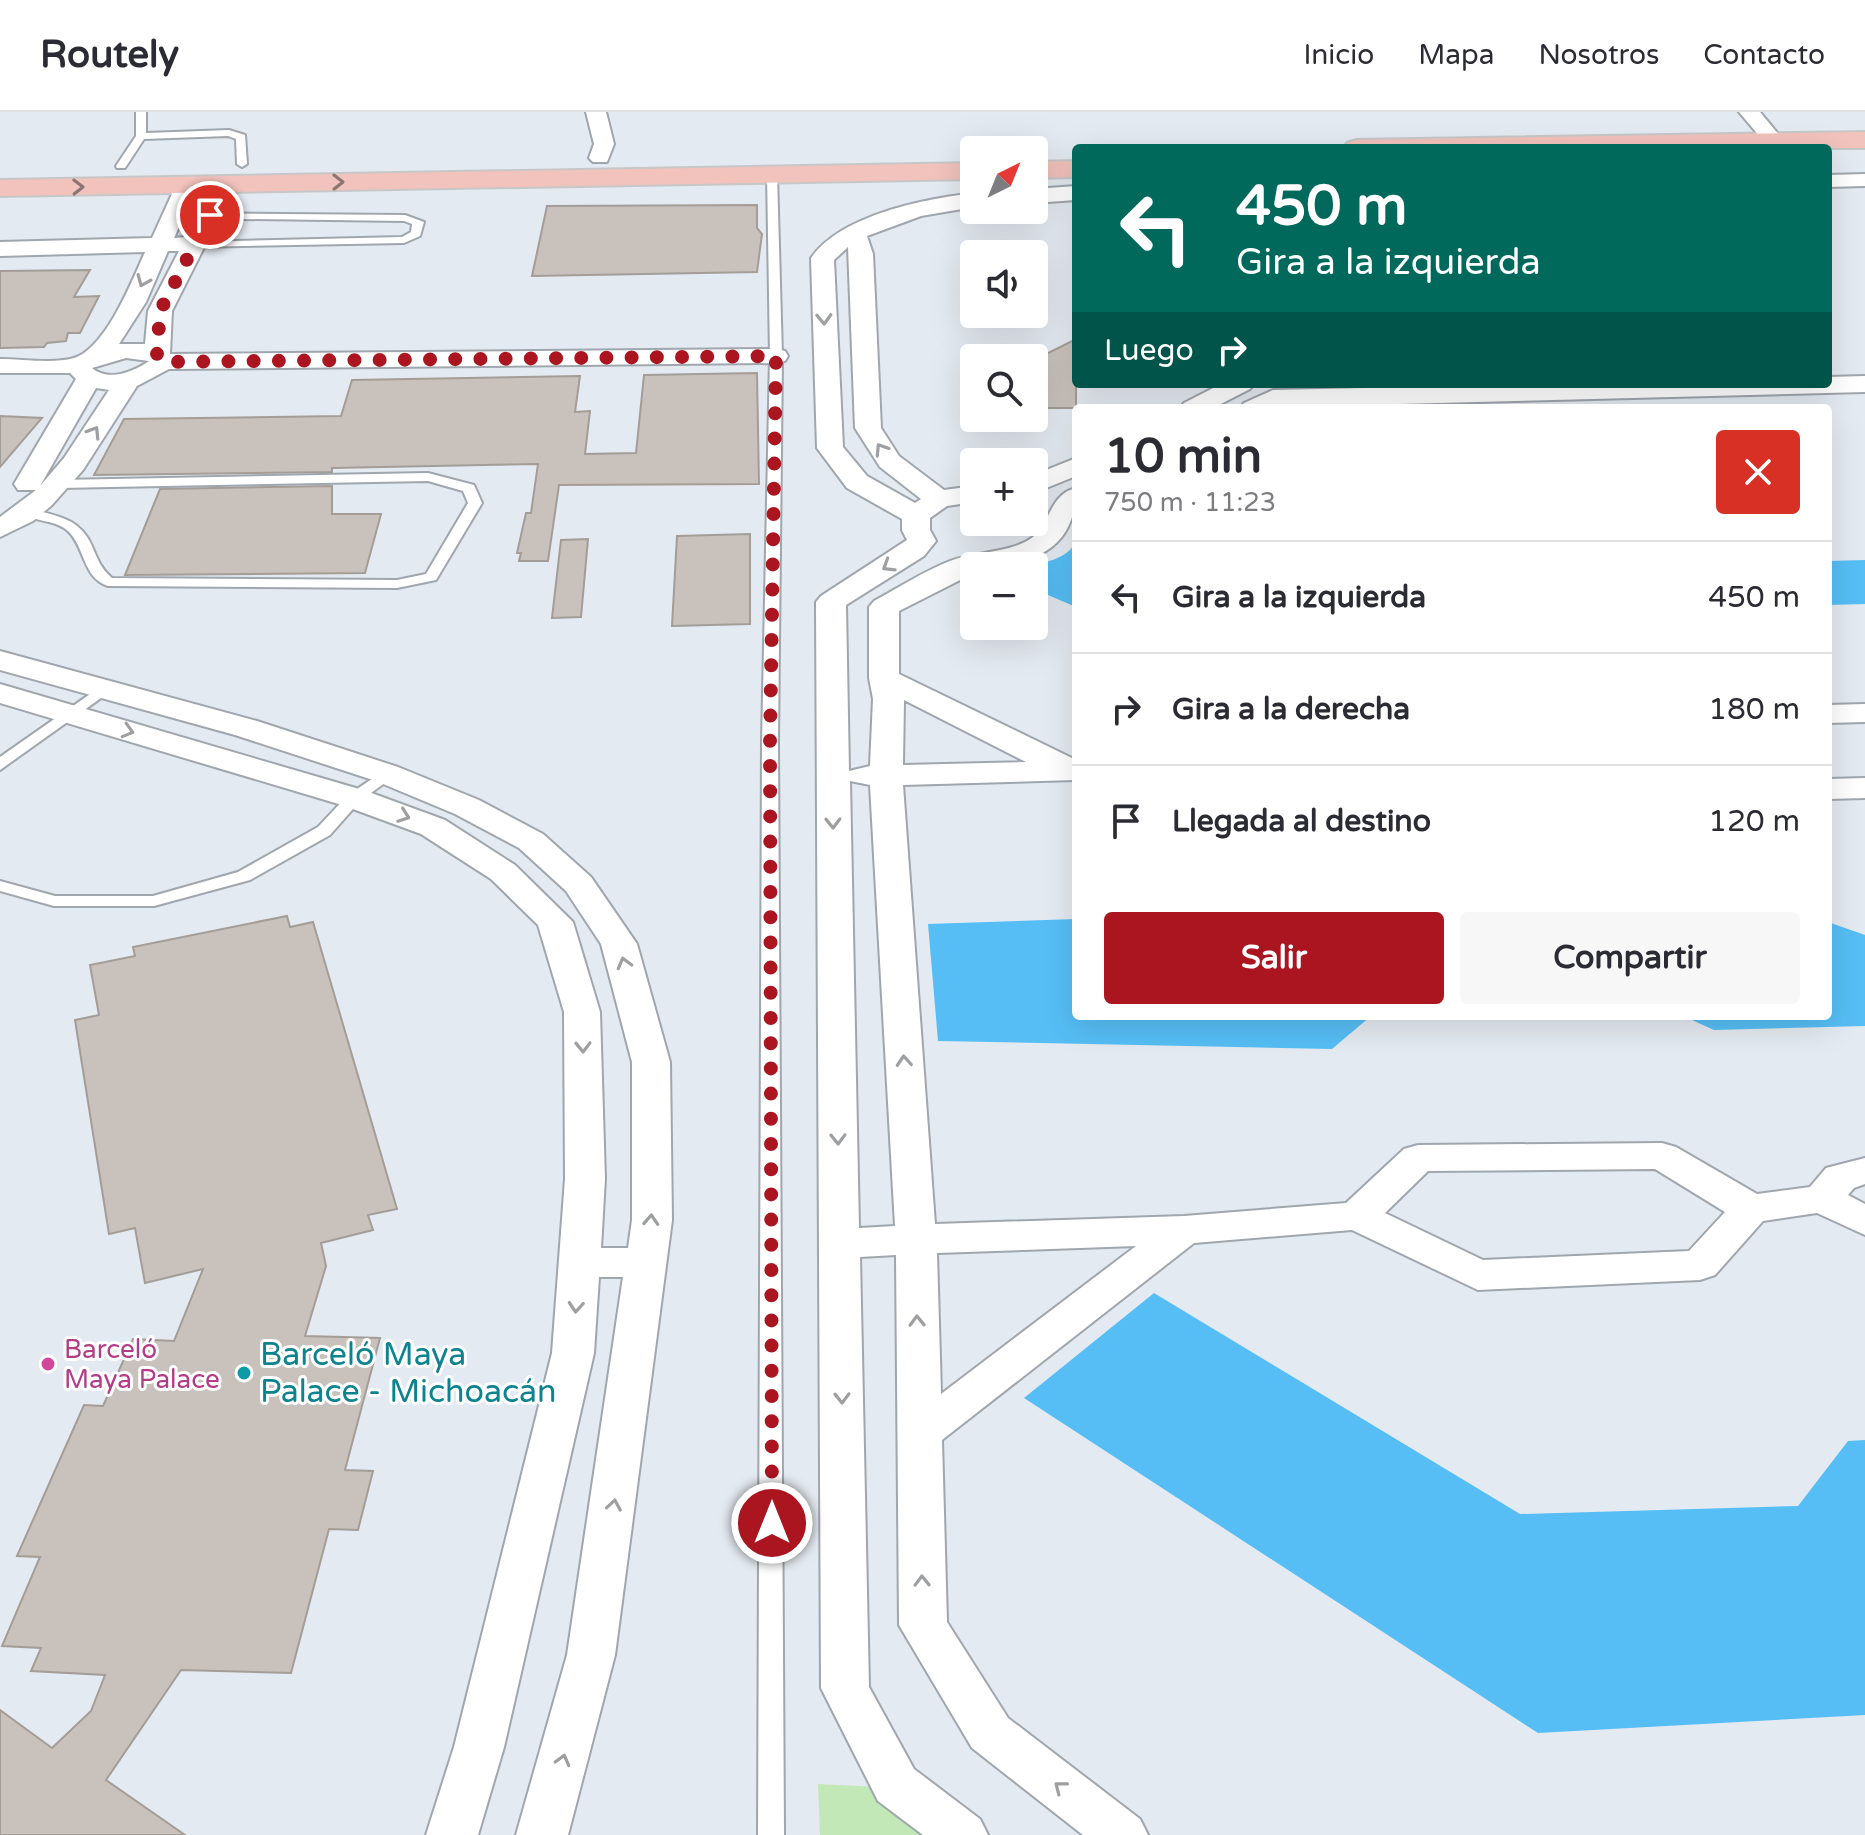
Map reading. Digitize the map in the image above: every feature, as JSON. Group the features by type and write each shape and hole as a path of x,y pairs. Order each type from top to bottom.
{"highway":[{"path":"1595,144 1865,140"},
{"path":"1048,153 1072,153"},
{"path":"0,188 187,185 234,174 600,158 960,154"},
{"path":"1832,156 1865,155"},
{"path":"0,168 121,166 234,174 960,171"},
{"path":"1048,170 1072,169"}],"street":[{"path":"596,112 604,144 600,158"},
{"path":"1749,112 1774,141"},
{"path":"0,366 83,372 128,380 154,371 160,358 160,311 234,174"},
{"path":"1832,181 1865,180"},
{"path":"40,494 83,372 101,353 134,302 187,185"},
{"path":"1048,195 1072,193"},
{"path":"938,513 857,482 830,448 822,258 844,240 904,214 960,203"},
{"path":"844,240 862,254 868,428 889,461 938,513 962,552"},
{"path":"0,249 194,244"},
{"path":"101,353 141,349 160,358 776,356"},
{"path":"1832,365 1865,364"},
{"path":"0,529 40,494 128,380"},
{"path":"1832,385 1865,384"},
{"path":"1201,404 1233,388"},
{"path":"1261,404 1273,398 1696,388"},
{"path":"1048,479 1072,468"},
{"path":"0,485 40,494"},
{"path":"1019,552 1044,542 1055,510"},
{"path":"938,513 914,550 831,602 845,1688 896,1785 962,1835"},
{"path":"960,569 884,607 884,678 889,699 886,776 916,1239 923,1625 990,1733 1122,1835"},
{"path":"0,660 246,728 387,774 467,807 531,841 579,884 619,944 651,1062 652,1220 591,1655 542,1835"},
{"path":"884,678 1071,770"},
{"path":"0,693 354,798 433,827 503,872 555,922 582,1012 585,1179 573,1353 479,1747 452,1835"},
{"path":"1832,714 1865,713"},
{"path":"833,777 1071,770"},
{"path":"1832,789 1865,788"},
{"path":"1357,1216 1418,1158 1662,1156 1751,1209 1822,1199 1865,1221"},
{"path":"1822,1199 1840,1178 1865,1171"},
{"path":"840,1244 1184,1230 1357,1216 1478,1275 1700,1265 1751,1209"},
{"path":"919,1434 1184,1230"},
{"path":"579,1262 647,1263"}],"lane":[{"path":"121,166 141,136 141,112"},
{"path":"141,136 229,133 241,137 234,174"},
{"path":"771,1835 770,742 776,356 772,174"},
{"path":"171,216 405,218 418,222 416,234 404,240 194,244"},
{"path":"339,243 350,217"},
{"path":"428,477 469,488 475,503 431,577 397,584 108,582 94,572 76,530 40,494 428,477"},
{"path":"0,765 103,690"},
{"path":"0,886 54,901 154,901 244,876 324,831 354,798 387,774"}],"green space":[{"path":"818,1784 877,1787 933,1835 820,1835"}],"water":[{"path":"1072,547 1072,605 1048,595 1048,561 1062,556"},
{"path":"1865,560 1865,604 1832,605 1832,561"},
{"path":"1072,919 1072,1020 1366,1020 1332,1049 938,1041 928,924"},
{"path":"1832,923 1865,935 1865,1026 1714,1030 1692,1020 1832,1020"},
{"path":"1154,1293 1520,1514 1798,1506 1848,1441 1865,1440 1865,1715 1538,1733 1024,1398"}],"building":[{"path":"757,205 757,228 762,234 757,272 532,276 547,206"},
{"path":"90,270 74,297 99,296 80,333 68,333 66,341 47,343 44,347 0,348 0,271"},
{"path":"1072,341 1072,388 1076,388 1076,404 1072,404 1072,408 1048,408 1048,353"},
{"path":"757,373 759,484 559,485 548,561 519,561 521,553 517,553 526,513 531,513 538,464 332,468 332,472 94,475 124,419 341,416 352,380 580,376 575,412 590,411 585,454 636,453 644,375"},
{"path":"0,416 42,418 0,467"},
{"path":"332,486 332,514 381,514 365,573 125,575 160,489"},
{"path":"750,534 750,624 672,626 677,536"},
{"path":"588,539 581,617 552,618 561,540"},
{"name":"Barceló Maya Palace - Michoacán","path":"287,916 290,927 313,922 397,1209 368,1215 373,1230 321,1243 326,1266 305,1336 380,1338 345,1470 373,1471 358,1530 329,1529 291,1673 181,1670 106,1780 185,1835 0,1835 0,1710 52,1748 91,1711 105,1675 31,1671 41,1648 2,1646 40,1557 17,1556 84,1405 103,1406 133,1339 174,1341 203,1269 145,1283 135,1228 109,1234 75,1020 99,1015 90,965 135,956 133,947"}],"place":[{"name":"Barceló Maya Palace","path":"48,1364"},
{"name":"Barceló Maya Palace - Michoacán","path":"244,1373"}],"route":[{"path":"210,215 160,311 157,354 163,362 776,356 770,742 772,1523"}]}
